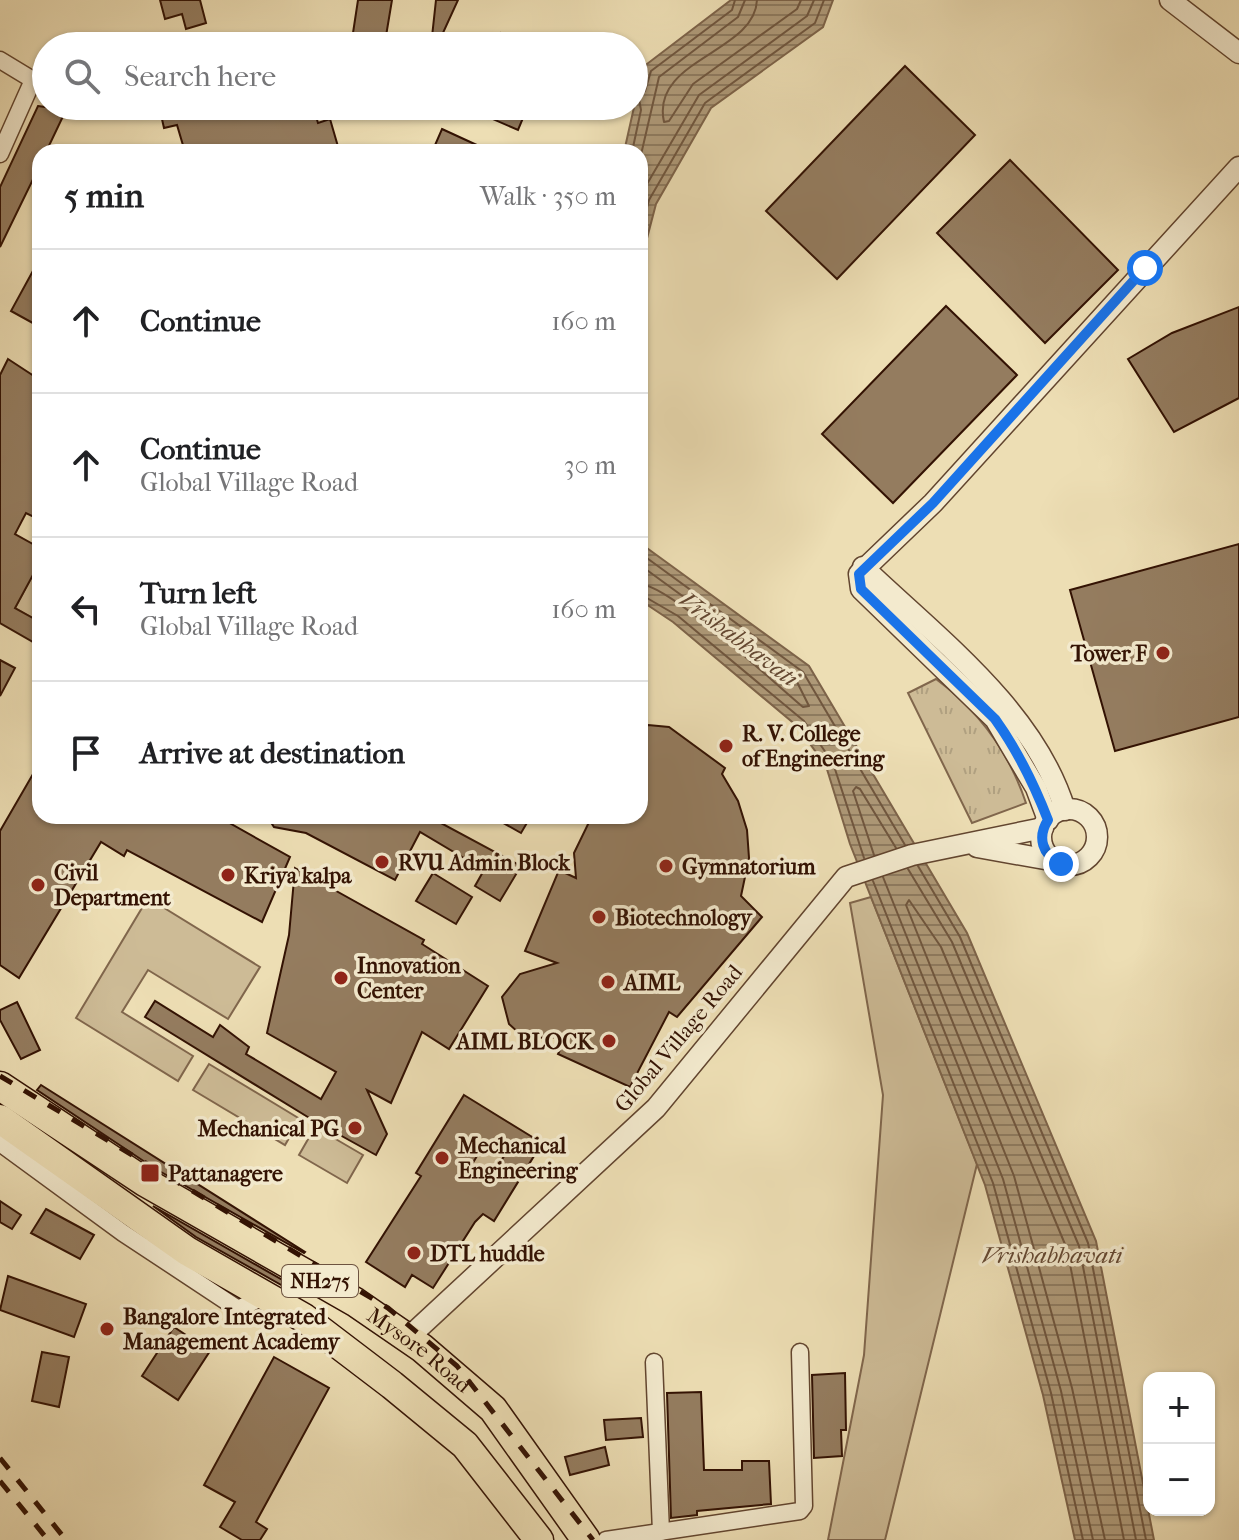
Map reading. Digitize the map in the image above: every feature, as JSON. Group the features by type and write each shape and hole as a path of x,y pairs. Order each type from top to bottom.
{"highway":[{"name":"Mysore Road","path":"0,1086 145,1182 345,1296 408,1338 493,1409 586,1540"},
{"name":"Mysore Road","path":"0,1119 187,1251 304,1318 465,1445 539,1540"}],"street":[{"path":"1170,0 1239,53"},
{"path":"0,60 32,78"},
{"path":"0,154 32,97"},
{"path":"1056,861 1045,850 1052,819 1046,763 1009,707 863,567 933,503 1239,167"},
{"name":"Global Village Road","path":"408,1338 656,1108 846,877 945,847 968,846 1067,865 1079,863 1090,856 1097,839 1088,817 1052,819 968,846"},
{"path":"0,1143 123,1233 238,1309 267,1295"},
{"path":"606,1540 800,1511 804,1506 800,1352"},
{"path":"654,1362 661,1532"}],"green space":[{"path":"32,576 32,618 15,608"},
{"path":"936,679 966,705 991,734 1011,767 1026,803 972,823 908,693"},
{"path":"871,897 977,1164 885,1540 828,1540 864,1355 883,1095 850,903"},
{"path":"148,898 260,967 228,1019 148,970 122,1012 193,1056 178,1081 76,1018"},
{"path":"209,1064 300,1119 285,1145 193,1090"},
{"path":"315,1127 363,1155 347,1183 299,1155"},
{"path":"486,1141 506,1153 487,1183 455,1163"}],"water":[{"path":"731,0 833,0 823,27 711,108 656,204 648,234 648,144 626,144 631,120 648,120 648,63"},
{"name":"Vrishabhavati","path":"648,549 809,666 967,933 1096,1241 1143,1483 1143,1516 1149,1516 1154,1540 1075,1540 1043,1395 985,1185 850,844 826,766 797,726 673,622 648,605"}],"building":[{"path":"160,0 200,0 206,23 186,29 182,14 165,19"},
{"path":"358,0 392,0 387,32 353,32"},
{"path":"436,0 458,0 443,32 433,32"},
{"path":"905,66 975,135 837,279 766,211"},
{"path":"32,119 61,120 50,144 32,144 32,181 0,247 0,187"},
{"path":"162,120 317,120 318,123 330,120 337,144 183,144 177,125 164,128"},
{"path":"495,120 522,120 518,130"},
{"path":"442,129 475,144 435,144"},
{"path":"1010,160 1118,270 1045,343 937,233"},
{"path":"32,273 32,323 11,311"},
{"path":"946,306 1017,375 893,503 822,434"},
{"path":"1239,307 1239,398 1174,432 1128,359 1172,333"},
{"path":"8,359 32,375 32,516 26,513 15,534 32,544 32,577 15,608 32,618 32,641 0,623 0,375"},
{"name":"Tower F","path":"1239,544 1239,717 1115,751 1070,590"},
{"path":"0,660 15,668 0,696"},
{"path":"648,725 669,727 725,768 722,774 738,801 747,830 749,858 741,896 762,917 677,1017 669,1012 630,1087 558,1054 566,1037 531,1038 520,1034 509,1024 502,997 520,974 557,963 525,951 559,870 576,878 574,853 588,824 648,824"},
{"path":"32,776 32,824 231,824 290,857 262,922 127,850 124,856 101,842 19,978 0,965 0,831"},
{"path":"272,824 443,824 521,866 500,901 475,886 484,870 420,832 395,880 306,833 274,827"},
{"path":"505,824 526,824 521,833"},
{"name":"Innovation Center","path":"295,868 424,940 422,944 488,986 449,1049 422,1032 391,1103 367,1090 387,1134 376,1155 311,1119 145,1017 155,1001 213,1037 220,1025 249,1047 246,1054 321,1099 336,1072 267,1033 289,935"},
{"path":"433,873 472,897 456,924 416,901"},
{"path":"17,1002 40,1050 21,1059 0,1020 0,1010"},
{"path":"41,1085 305,1252 154,1168 37,1090"},
{"path":"464,1095 542,1143 494,1221 483,1214 475,1222 433,1288 412,1275 405,1287 366,1262 421,1176 416,1173","holes":["486,1141 506,1153 487,1183 468,1171"]},
{"path":"0,1201 21,1215 12,1229 0,1222"},
{"path":"153,1206 286,1282 283,1286 196,1237"},
{"path":"46,1209 94,1235 80,1259 31,1233"},
{"path":"8,1276 86,1304 74,1337 0,1310"},
{"path":"174,1327 210,1351 178,1400 142,1376"},
{"path":"42,1352 69,1357 59,1407 32,1401"},
{"path":"274,1357 329,1388 256,1522 267,1529 260,1540 242,1540 220,1527 235,1502 204,1485"},
{"path":"845,1373 846,1430 841,1430 842,1456 814,1458 812,1375"},
{"path":"701,1392 704,1470 742,1470 742,1461 769,1461 771,1504 697,1511 697,1515 671,1518 667,1393"},
{"path":"641,1418 643,1437 606,1440 604,1420"},
{"path":"605,1447 609,1465 570,1475 565,1457"}],"railway":[{"path":"0,1076 388,1308 457,1366 593,1540"},
{"path":"0,1458 66,1540"},
{"path":"0,1481 48,1540"}],"place":[{"name":"Tower F","path":"1163,653"},
{"name":"R. V. College of Engineering","path":"726,746"},
{"name":"RVU Admin Block","path":"382,862"},
{"name":"Gymnatorium","path":"666,866"},
{"name":"Kriya kalpa","path":"228,875"},
{"name":"Civil Department","path":"38,885"},
{"name":"Biotechnology","path":"599,917"},
{"name":"Innovation Center","path":"341,978"},
{"name":"AIML","path":"608,982"},
{"name":"AIML BLOCK","path":"609,1041"},
{"name":"Mechanical PG","path":"355,1128"},
{"name":"Mechanical Engineering","path":"442,1158"},
{"name":"Pattanagere","path":"150,1173"},
{"name":"DTL huddle","path":"414,1253"},
{"name":"Bangalore Integrated Management Academy","path":"107,1329"}],"route":[{"path":"1061,864 1050,857 1042,843 1043,828 1048,820 1036,788 1007,735 995,719 861,589 858,581 863,567 933,503 1145,268"}]}
